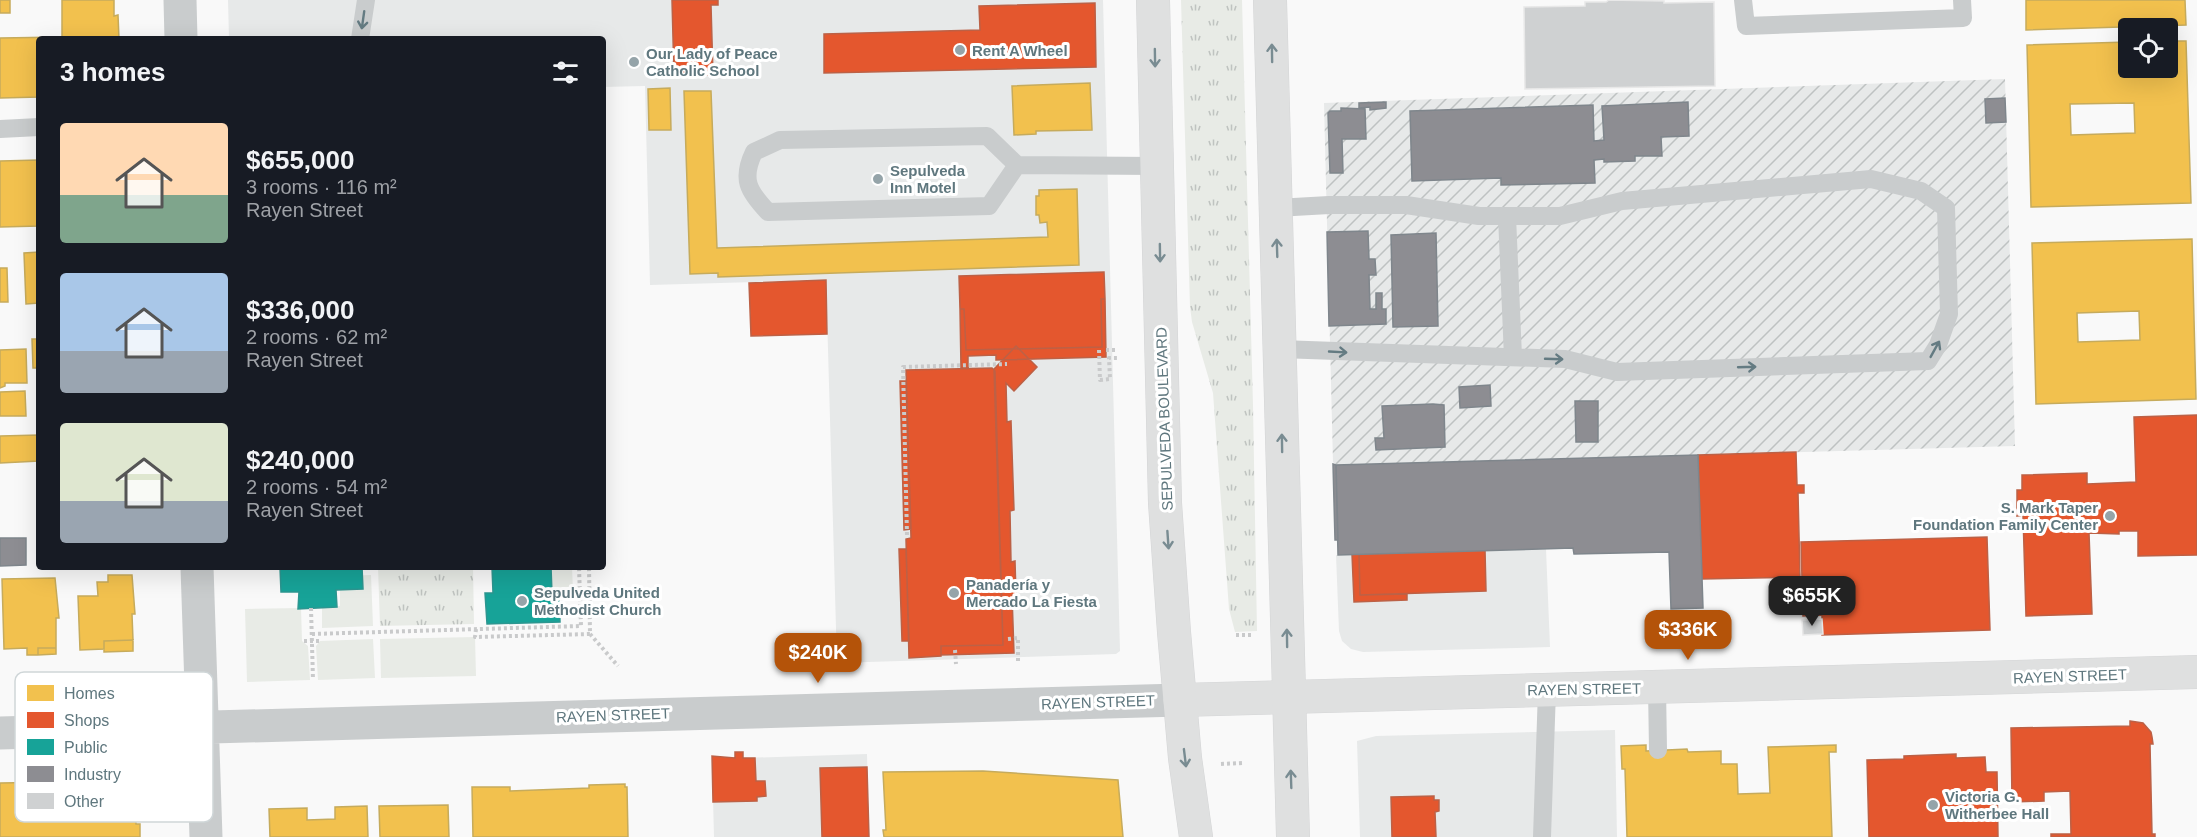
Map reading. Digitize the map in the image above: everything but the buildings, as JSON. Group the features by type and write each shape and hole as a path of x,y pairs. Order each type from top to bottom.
{"main road":[{"name":"SEPULVEDA BOULEVARD","path":"1153,0 1165,503 1185,759 1196,837"},
{"path":"1270,0 1293,837"},
{"name":"RAYEN STREET","path":"1180,700 2197,672"}],"street":[{"path":"180,0 181,36"},
{"path":"197,570 201,672"},
{"name":"RAYEN STREET","path":"213,728 1180,700"},
{"name":"RAYEN STREET","path":"0,733 15,733"},
{"path":"206,822 206,837"}],"lane":[{"path":"360,36 366,0"},
{"path":"1743,0 1746,26 1963,18 1962,0"},
{"path":"0,129 36,127"},
{"path":"1017,165 989,206 768,212 752,195 746,168 754,152 780,140 987,136 1017,165 1157,166"},
{"path":"1276,208 1406,205 1479,216 1560,216 1622,201 1872,179 1921,191 1946,208 1949,314 1938,345 1928,361 1617,372 1565,359 1280,349"},
{"path":"1507,216 1513,357"},
{"path":"1657,687 1658,750"},
{"path":"1542,837 1547,690"}],"path":[{"path":"1099,350 1100,380 1110,380 1109,358 1118,358"},
{"path":"1106,350 1118,350"},
{"path":"908,535 903,367 1007,364"},
{"path":"312,634 581,626 579,570"},
{"path":"589,570 590,633 618,666"},
{"path":"311,608 314,680"},
{"path":"476,629 475,637 590,633"},
{"path":"1236,635 1258,635"},
{"path":"1008,639 1018,638 1018,663"},
{"path":"304,641 320,641"},
{"path":"955,650 956,664"},
{"path":"1221,764 1242,763"}],"shaded area":[{"path":"228,0 1103,0 1120,651 1116,654 837,663 826,280 650,285 645,86 606,87 606,36 229,36"},
{"path":"2005,79 2015,446 1336,465 1333,462 1324,103"},
{"path":"1546,549 1550,647 1363,652 1351,649 1342,641 1339,631 1336,555"},
{"path":"1615,730 1617,837 1360,837 1357,741 1376,736"},
{"path":"867,754 869,837 714,837 712,759"}],"green space":[{"path":"1181,0 1242,0 1257,631 1235,632 1229,609 1213,393 1192,322 1190,307"},
{"path":"378,570 473,570 474,624 380,626"},
{"path":"551,570 572,570 573,592 552,593"},
{"path":"371,575 373,626 322,628 322,607 340,606 340,576"},
{"path":"301,608 302,641 308,646 310,680 247,682 245,609"},
{"path":"475,637 476,676 381,678 380,639"},
{"path":"373,639 375,678 318,680 316,646 320,641"}],"place":[{"name":"Rent A Wheel","path":"960,50"},
{"name":"Our Lady of Peace Catholic School","path":"634,62"},
{"name":"Sepulveda Inn Motel","path":"878,179"},
{"name":"S. Mark Taper Foundation Family Center","path":"2110,516"},
{"name":"Panadería y Mercado La Fiesta","path":"954,593"},
{"name":"Sepulveda United Methodist Church","path":"522,601"},
{"name":"Victoria G. Witherbee Hall","path":"1933,805"}]}
